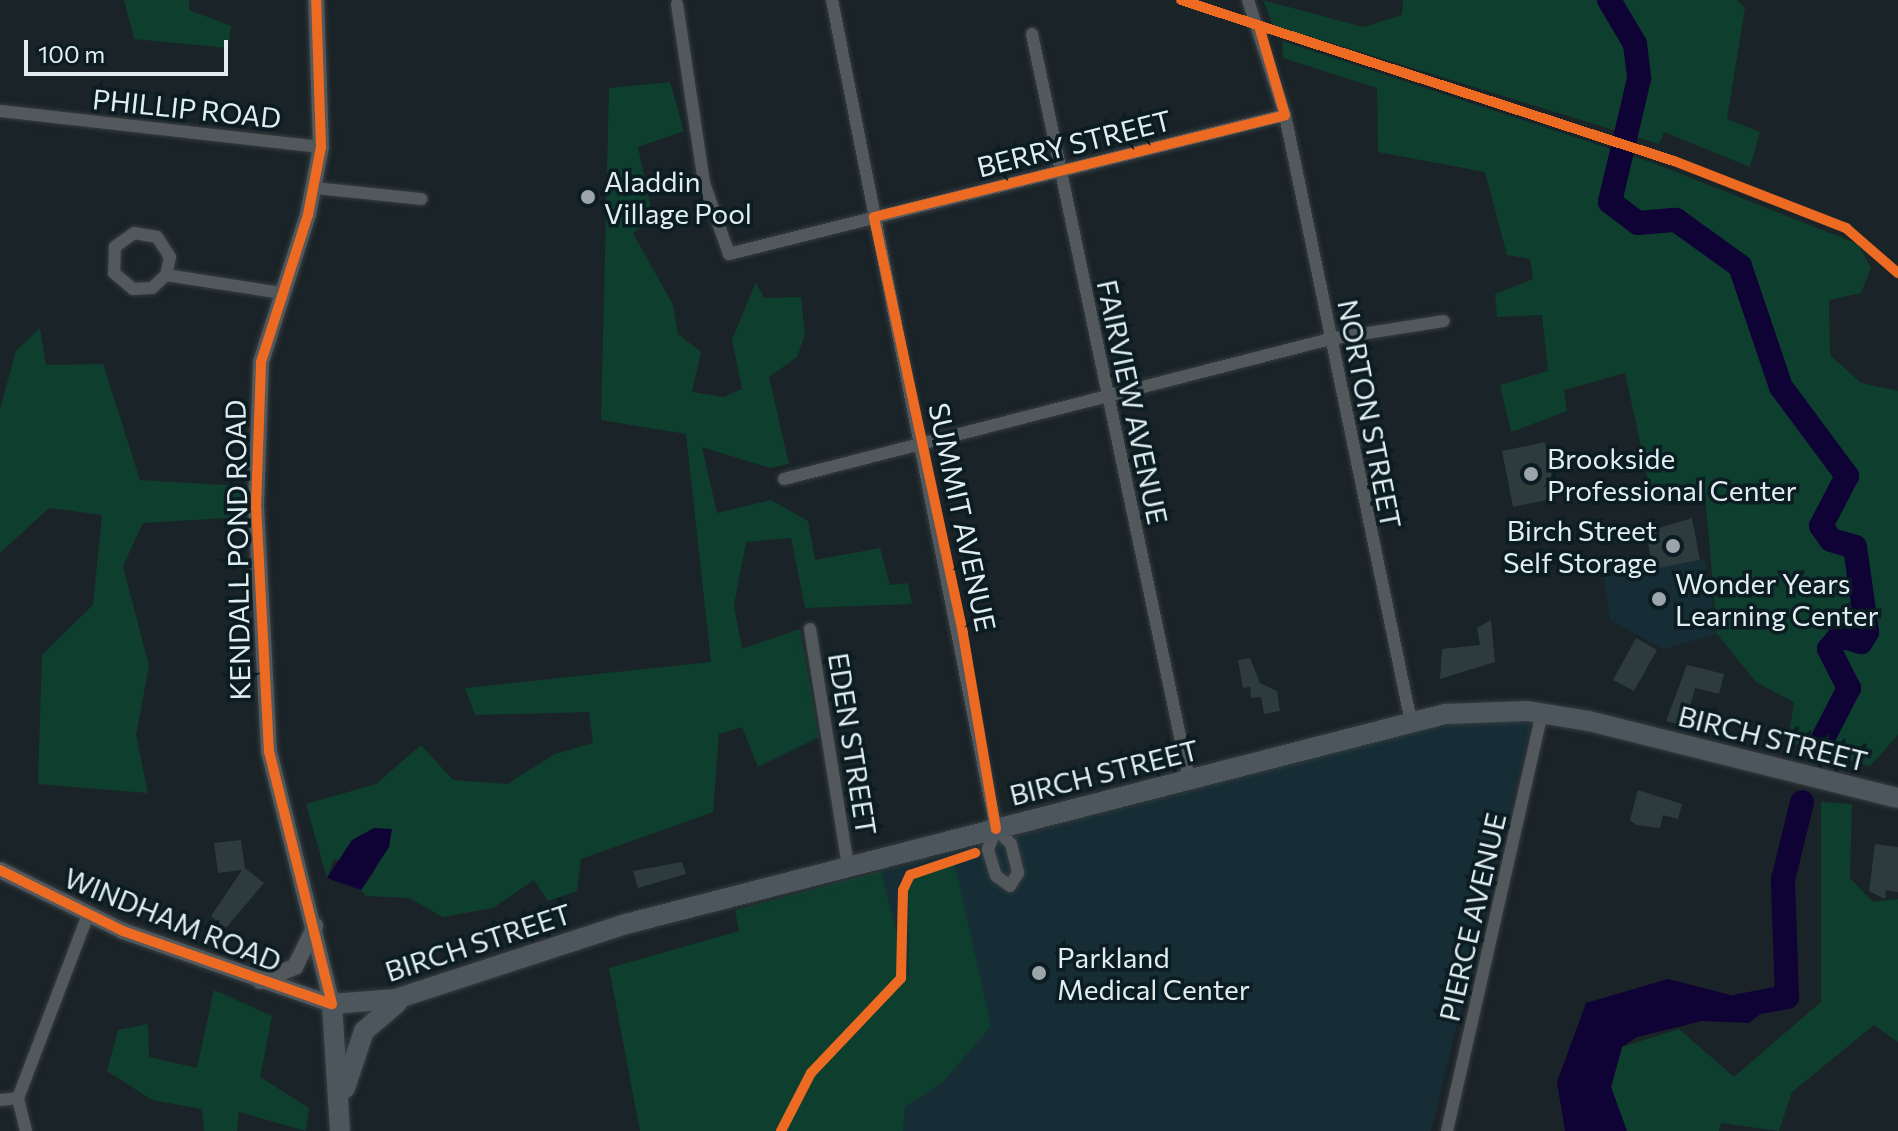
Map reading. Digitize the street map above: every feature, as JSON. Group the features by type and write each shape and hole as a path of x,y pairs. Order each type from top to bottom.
{"main road":[{"name":"BIRCH STREET","path":"332,1004 409,995 626,924 1411,722 1466,711 1542,713 1898,798"},
{"path":"341,1103 364,1031 409,995"},
{"path":"332,1004 341,1103 340,1131"}],"street":[{"name":"KENDALL POND ROAD","path":"316,0 321,147 315,188 281,293 256,395 264,700 274,778 316,924 332,1004"},
{"name":"SUMMIT AVENUE","path":"832,0 874,217 923,443 996,829"},
{"name":"NORTON STREET","path":"1248,0 1285,115 1411,722"},
{"name":"BERRY STREET","path":"677,4 704,183 729,254 1285,115"},
{"name":"FAIRVIEW AVENUE","path":"1032,34 1189,779"},
{"name":"PHILLIP ROAD","path":"0,111 321,147"},
{"path":"315,188 421,199"},
{"path":"166,275 170,257 157,237 134,233 115,247 114,273 127,287 146,290 166,275 281,293"},
{"path":"784,479 1330,339 1444,321"},
{"name":"EDEN STREET","path":"810,629 848,867"},
{"name":"PIERCE AVENUE","path":"1447,1131 1542,713"},
{"name":"WINDHAM ROAD","path":"0,870 88,915 260,981 332,1004"},
{"path":"26,1131 18,1098 88,915"},
{"name":"WINDHAM ROAD","path":"260,981 295,967 316,924"},
{"path":"0,1100 18,1098"}],"shaded area":[{"name":"Wonder Years Learning Center","path":"1705,559 1717,634 1663,649 1610,620 1604,577"},
{"path":"1532,720 1431,1131 903,1131 900,1118 928,1060 881,871 1460,721"},
{"path":"374,828 392,829 389,847 361,890 327,878 352,840"},
{"path":"1668,979 1746,999 1767,996 1770,1006 1749,1023 1702,1021 1637,1037 1622,1047 1611,1087 1627,1131 1565,1131 1557,1082 1586,1003"}],"green space":[{"path":"124,0 189,0 189,10 231,26 228,48 134,39"},
{"path":"1263,0 1363,27 1402,15 1403,0 1737,0 1745,8 1727,119 1760,132 1750,167 1664,132 1659,144 1273,25"},
{"path":"1282,41 1653,163 1858,244 1871,268 1861,293 1829,300 1830,355 1861,383 1898,391 1898,735 1870,766 1788,742 1794,702 1756,682 1717,634 1705,493 1653,502 1625,373 1564,390 1567,411 1511,432 1500,385 1548,371 1542,315 1497,317 1495,294 1533,279 1530,259 1507,255 1485,172 1378,152 1377,88 1283,58"},
{"path":"670,82 684,131 638,147 653,218 633,233 673,305 678,334 701,352 692,392 724,397 742,389 732,340 756,282 764,298 801,297 805,335 797,357 769,377 789,464 770,468 702,447 717,513 771,500 808,521 815,560 880,548 890,585 908,583 912,604 805,608 791,538 746,542 734,605 742,649 800,629 819,737 758,767 742,727 719,734 713,812 581,859 577,891 548,901 534,880 493,908 443,917 409,898 366,896 361,890 375,871 334,859 327,878 306,804 376,784 421,745 453,780 507,784 555,754 593,743 589,712 475,715 465,688 711,662 686,434 601,420 609,88"},
{"path":"40,328 46,365 103,364 140,480 240,486 243,517 143,523 123,566 149,666 136,735 148,793 38,784 42,655 93,605 102,515 49,508 0,553 0,409 16,351"},
{"path":"1821,802 1852,804 1850,878 1873,902 1898,899 1898,1042 1874,1025 1792,1092 1779,1131 1721,1123 1719,1131 1627,1131 1611,1088 1622,1047 1679,1029 1734,1077 1821,1002"},
{"path":"954,861 991,1026 943,1082 905,1107 903,1131 640,1131 609,968 739,931 735,910 881,871 909,980 908,884 933,865"},
{"path":"214,990 272,1016 260,1077 309,1108 306,1131 239,1112 237,1131 204,1131 202,1109 152,1100 107,1071 118,1030 148,1024 149,1057 197,1068"}],"building":[{"name":"Brookside Professional Center","path":"1545,442 1556,498 1513,507 1502,451"},
{"name":"Birch Street Self Storage","path":"1692,518 1700,560 1653,569 1646,532"},
{"path":"1491,620 1495,662 1440,679 1442,649 1480,645 1477,628"},
{"path":"1636,638 1657,650 1634,691 1613,680"},
{"path":"1250,658 1260,683 1277,691 1280,711 1264,714 1261,697 1251,698 1250,687 1243,688 1238,660"},
{"path":"1687,665 1724,674 1719,694 1695,688 1685,726 1666,721"},
{"path":"1638,790 1682,804 1678,819 1663,815 1660,828 1636,825 1630,820"},
{"path":"241,840 245,868 264,883 226,928 211,916 242,870 218,873 214,843"},
{"path":"1875,844 1898,847 1898,892 1886,890 1885,899 1869,891"},
{"path":"682,862 686,874 638,888 633,871"}],"waterway":[{"path":"1609,0 1635,44 1639,79 1610,202 1638,223 1676,220 1740,266 1781,387 1847,476 1821,526 1831,540 1855,547 1867,632 1861,642 1840,636 1829,649 1849,688 1818,748"},
{"path":"1739,1006 1787,997 1783,880 1802,802"}],"cycle path":[{"path":"0,870 123,931 332,1004 269,752 256,507 261,362 308,215 321,147 316,0"},
{"path":"1181,0 1674,161 1846,228 1898,273"},
{"path":"996,829 963,633 874,217 1285,115 1259,26"},
{"path":"781,1131 811,1073 901,978 903,890 910,875 975,853"}],"place":[{"name":"Aladdin Village Pool","path":"588,197"},
{"name":"Brookside Professional Center","path":"1531,474"},
{"name":"Birch Street Self Storage","path":"1673,546"},
{"name":"Wonder Years Learning Center","path":"1659,599"},
{"name":"Parkland Medical Center","path":"1039,973"}]}
